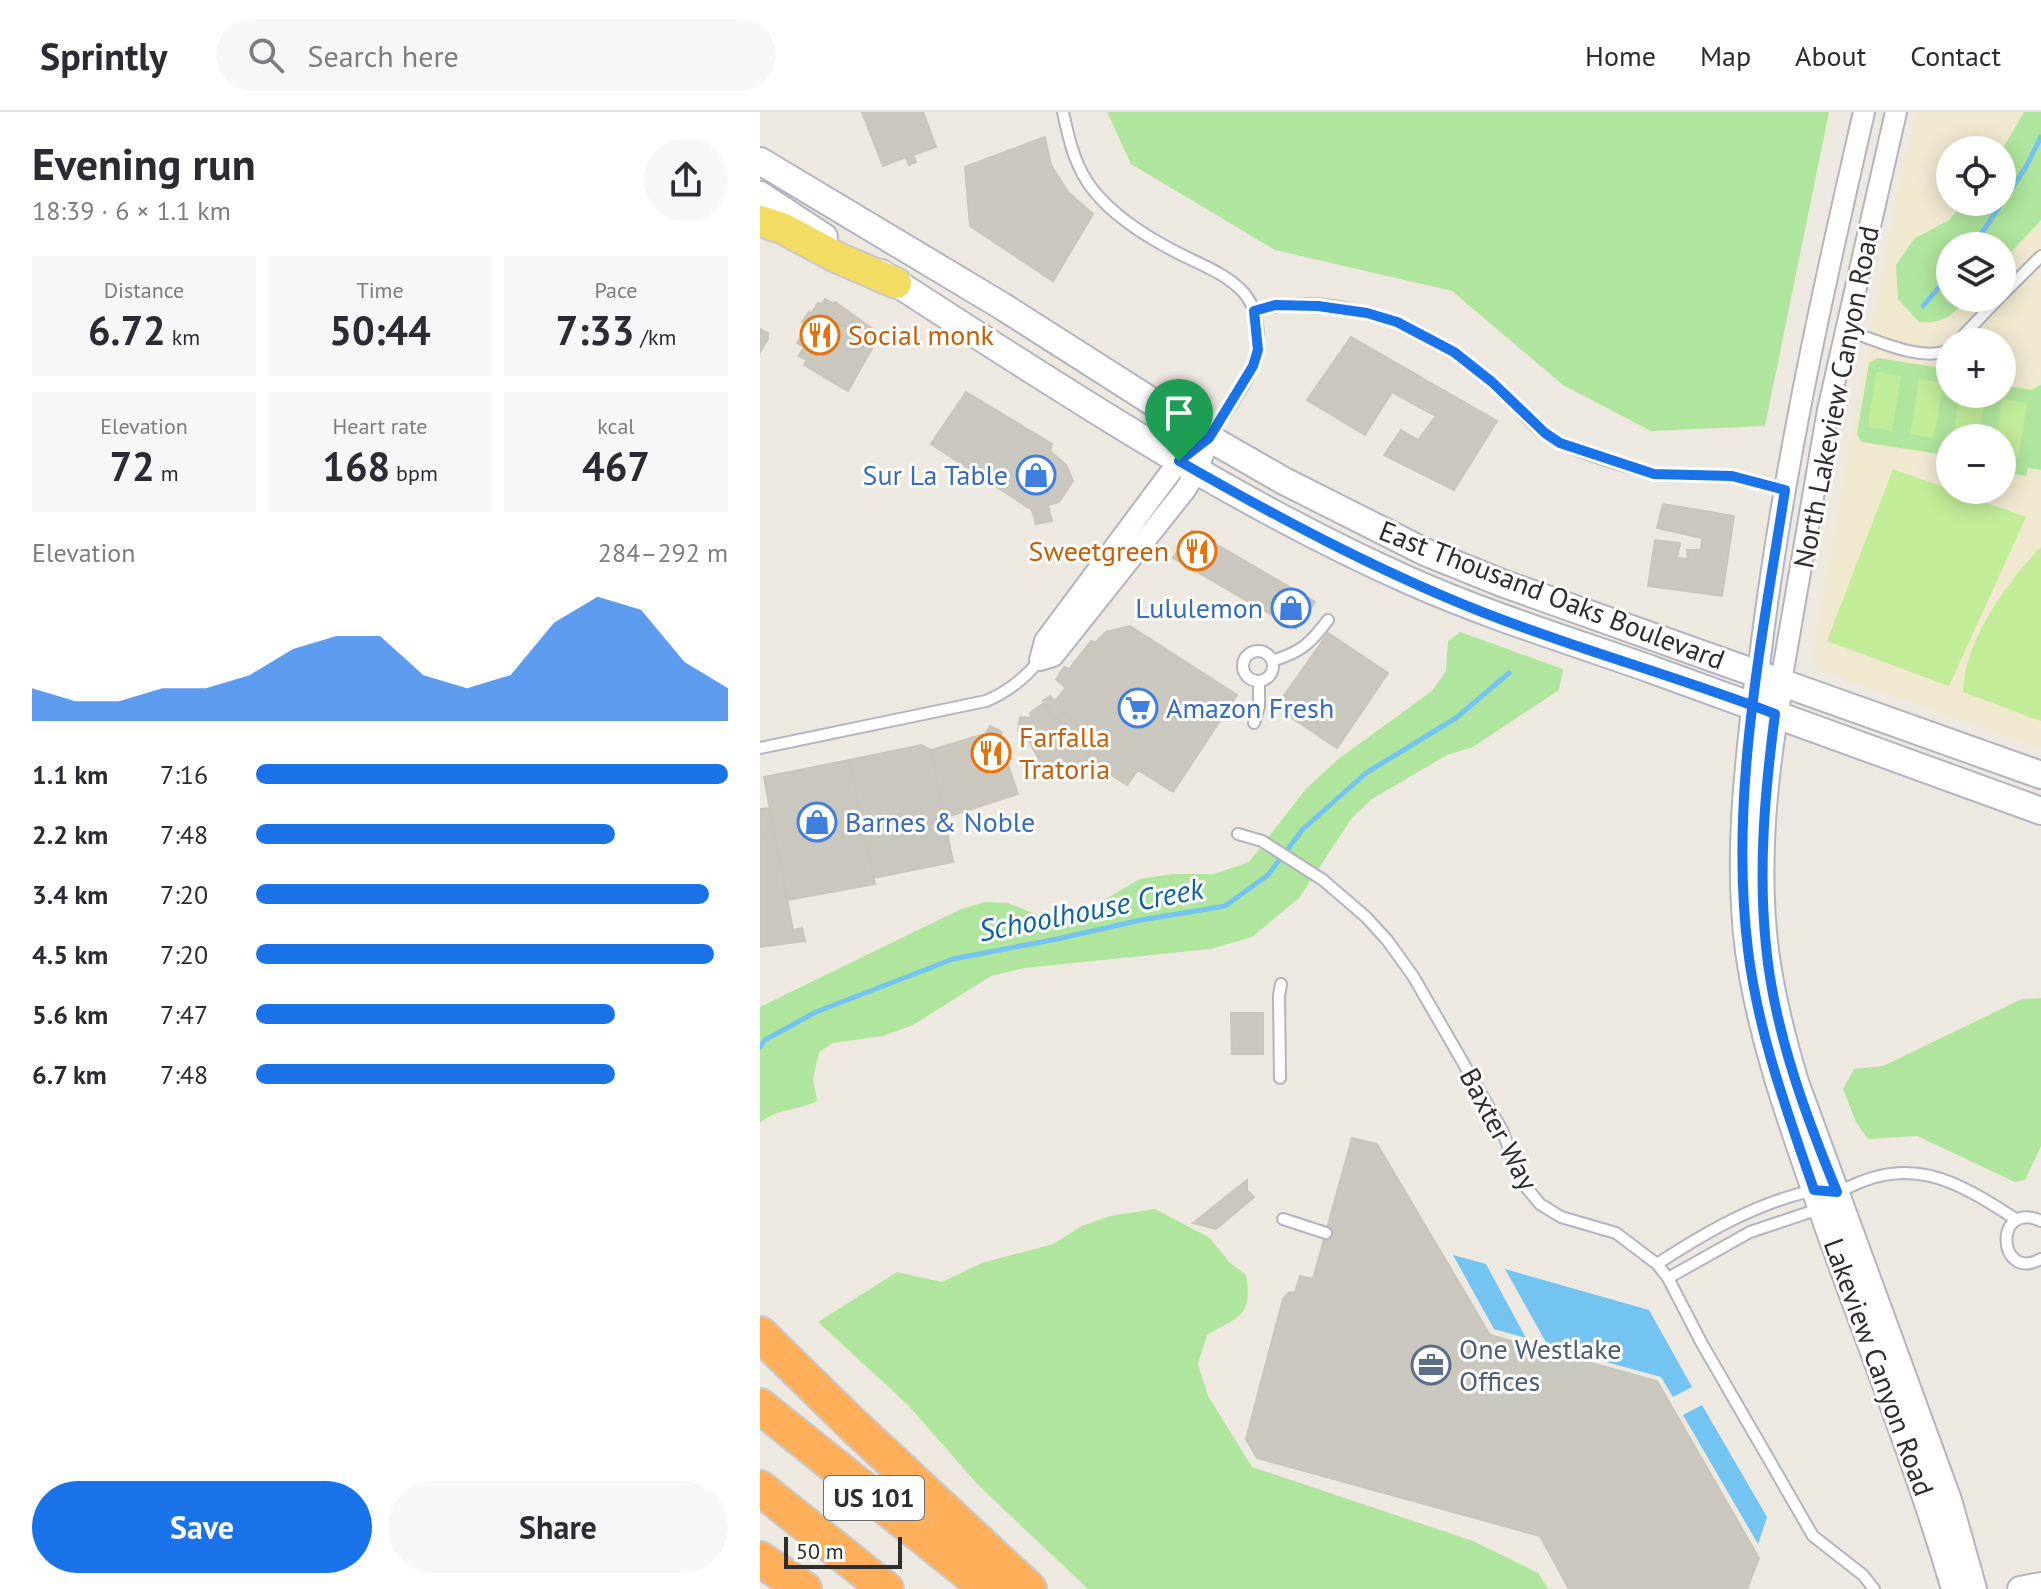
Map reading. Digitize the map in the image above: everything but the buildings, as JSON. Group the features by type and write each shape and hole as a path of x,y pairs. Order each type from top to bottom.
{"highway":[{"path":"760,1334 1029,1589"},
{"name":"US 101","path":"760,1406 988,1589"},
{"name":"US 101","path":"760,1488 883,1589"},
{"path":"760,1510 883,1589"},
{"path":"760,1559 804,1589"}],"main road":[{"name":"East Thousand Oaks Boulevard","path":"760,161 1002,306 1209,438 1284,481 1425,552 1502,583 2041,775"},
{"name":"East Thousand Oaks Boulevard","path":"760,195 1188,466 1327,542 1478,610 2041,811"},
{"path":"760,221 782,228 836,257 896,283"}],"street":[{"name":"North Lakeview Canyon Road","path":"1770,678 1790,448 1864,112"},
{"name":"North Lakeview Canyon Road","path":"1770,678 1896,112"},
{"path":"1040,660 1045,641 1209,438"},
{"name":"Lakeview Canyon Road","path":"1770,678 1742,848 1748,950 1766,1043 1824,1197 1933,1515 1954,1589"},
{"name":"Lakeview Canyon Road","path":"1824,1197 1949,1500 1974,1589"},
{"path":"2020,1589 2041,1585"}],"lane":[{"path":"1063,112 1072,151 1093,190 1116,213 1173,251 1223,276 1246,294 1254,311 1258,350 1253,366 1209,438"},
{"path":"2016,282 2041,256"},
{"path":"1254,311 1275,305 1318,306 1367,313 1397,322 1454,352 1560,443 1654,474 1732,476 1785,490"},
{"path":"1971,328 1986,312"},
{"path":"1846,330 1918,353 1936,354"},
{"path":"1272,661 1294,654 1310,644 1328,620"},
{"path":"1262,651 1272,661 1271,674 1259,681 1246,676 1242,667 1251,652 1262,651"},
{"path":"760,748 986,701 1000,695 1027,675 1040,660"},
{"path":"1254,723 1259,707 1259,681"},
{"name":"Baxter Way","path":"1238,834 1262,841 1308,870 1336,889 1366,917 1413,976 1502,1130 1521,1181 1540,1204 1561,1217 1616,1233 1657,1264 1668,1278 1701,1342 1813,1536 1863,1575 1874,1589"},
{"path":"1280,1078 1278,1010 1281,984"},
{"path":"1668,1278 1750,1232 1824,1197 1883,1175 1919,1172 1933,1175 1982,1198 2017,1220"},
{"path":"1657,1264 1703,1235 1752,1210 1824,1197"},
{"path":"2041,1221 2032,1218 2017,1220 2005,1238 2009,1253 2020,1262 2041,1259"},
{"path":"1283,1219 1326,1233"}],"shaded area":[{"path":"1916,112 2041,112 2041,748 1823,672 1815,665 1813,656 1851,434"}],"green space":[{"path":"1107,112 1829,112 1765,426 1651,431 1563,385 1452,291 1275,250 1131,164"},
{"path":"2024,112 2041,112 2041,220 2016,247 2016,232 1936,232 1936,312 1953,312 1935,321 1919,322 1898,299 1896,265 1914,239 1953,216 2016,216 2016,136 2010,136"},
{"path":"1878,358 1936,367 1936,408 2016,408 2016,387 2032,390 2041,385 2041,470 2028,468 2026,476 2016,474 2016,424 1936,424 1936,454 1862,442 1857,434 1869,363"},
{"path":"1876,372 1901,376 1892,431 1868,427"},
{"path":"1919,379 1936,382 1936,408 1939,408 1934,438 1910,434"},
{"path":"2016,401 2027,403 2018,458 2016,424 1998,424 2001,408 2016,408"},
{"path":"1957,408 1983,408 1980,424 1955,424"},
{"path":"1893,469 1936,485 1936,504 1990,504 2026,517 1949,686 1827,641"},
{"path":"2041,547 2041,721 1963,692 1965,672 1979,633 2001,595"},
{"path":"1460,632 1563,669 1559,690 1473,747 1447,755 1372,799 1352,818 1299,898 1252,937 1211,949 1024,968 991,976 913,1025 883,1036 833,1043 819,1052 813,1078 817,1101 772,1115 760,1123 760,1007 961,909 985,902 1008,903 1043,917 1083,912 1140,879 1173,874 1214,874 1249,862 1305,790 1337,760 1432,691 1446,671 1448,641"},
{"path":"2041,998 2041,1146 2025,1180 2015,1182 1917,1136 1868,1139 1856,1122 1843,1089 1854,1069 1883,1066 2022,999"},
{"path":"1155,1209 1210,1238 1229,1262 1246,1275 1248,1299 1242,1313 1207,1335 1198,1364 1208,1396 1252,1467 1473,1541 1538,1573 1548,1589 1088,1589 978,1485 908,1405 818,1322 897,1272 942,1282 982,1263 1053,1244 1082,1226 1110,1216"}],"water":[{"path":"1453,1255 1486,1264 1526,1338 1494,1329"},
{"path":"1505,1269 1649,1310 1692,1387 1673,1397 1661,1377 1548,1346"},
{"path":"1702,1405 1767,1517 1758,1544 1683,1415"}],"waterway":[{"name":"Schoolhouse Creek","path":"1982,232 2026,167 2041,137"},
{"name":"Schoolhouse Creek","path":"1923,306 1936,291"},
{"name":"Schoolhouse Creek","path":"760,1047 765,1040 816,1012 953,959 1225,906 1268,875 1303,829 1366,773 1456,718 1509,673"}],"place":[{"name":"Social monk","path":"820,335"},
{"name":"Sur La Table","path":"1036,475"},
{"name":"Sweetgreen","path":"1197,551"},
{"name":"Lululemon","path":"1291,608"},
{"name":"Amazon Fresh","path":"1138,708"},
{"name":"Farfalla Tratoria","path":"991,753"},
{"name":"Barnes & Noble","path":"817,822"},
{"name":"One Westlake Offices","path":"1431,1365"}],"route":[{"path":"1179,461 1209,438 1253,366 1258,350 1254,311 1289,304 1367,313 1425,335 1474,367 1545,433 1560,443 1654,474 1732,476 1785,490 1761,646 1754,706 1743,814 1745,913 1754,989 1777,1083 1814,1190 1837,1192 1785,1045 1766,948 1763,909 1764,810 1775,714 1754,706 1627,661 1478,610 1327,542 1179,461"}]}
